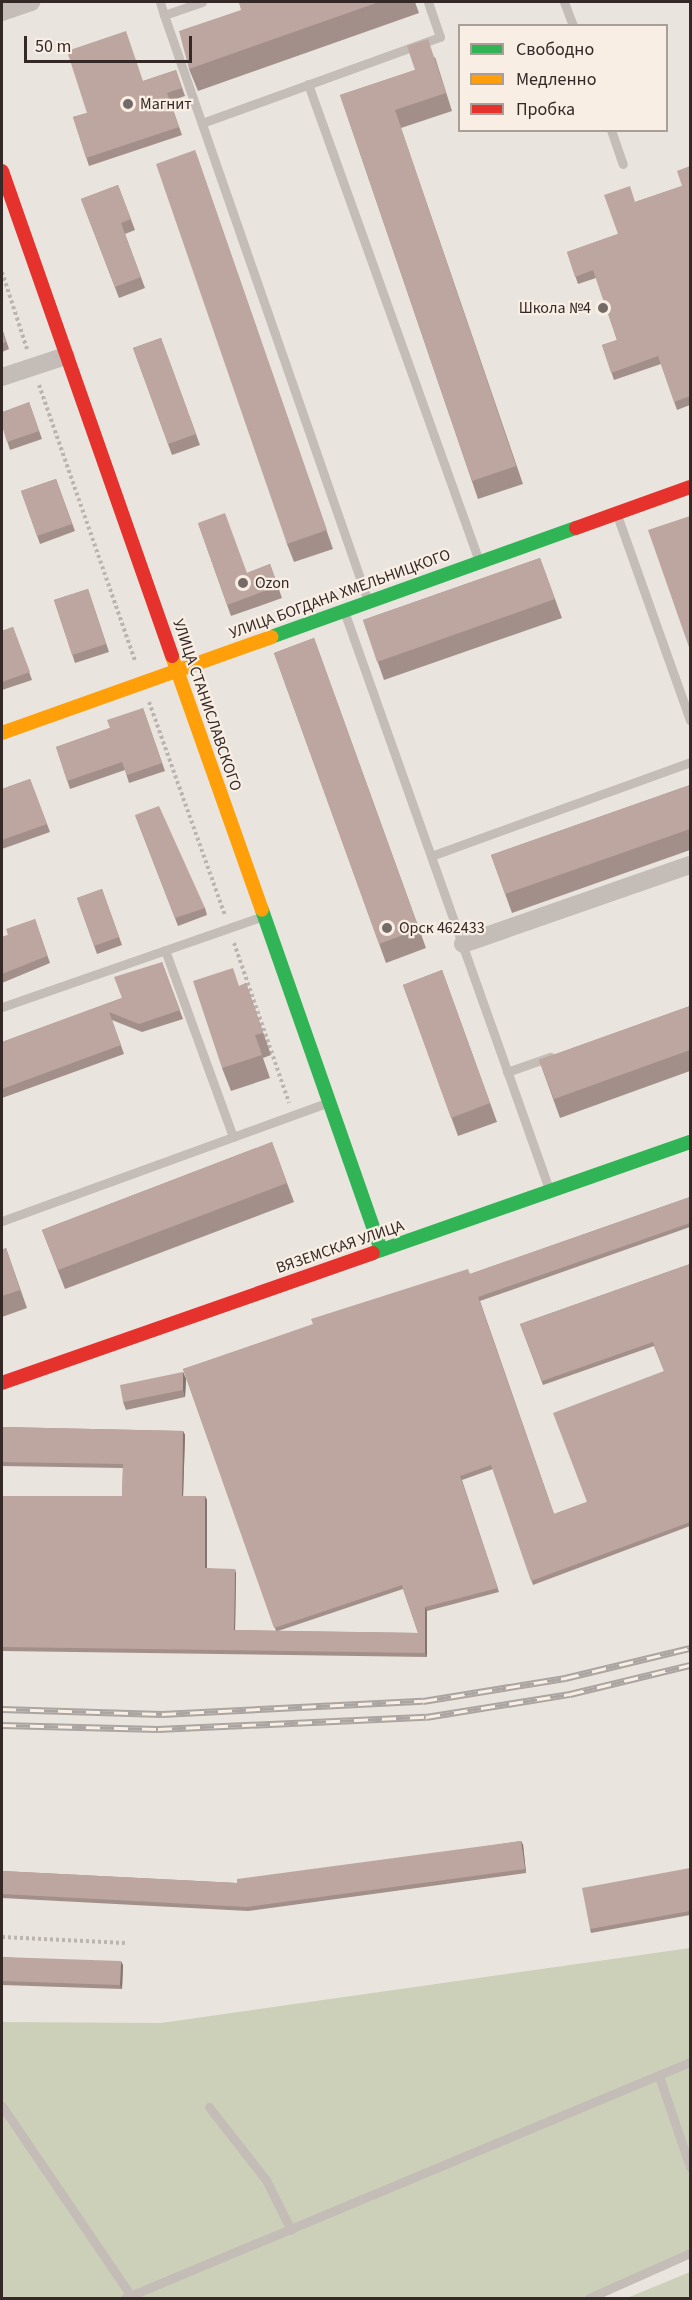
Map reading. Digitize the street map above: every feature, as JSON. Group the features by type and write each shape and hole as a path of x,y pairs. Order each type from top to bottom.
{"main road":[{"name":"УЛИЦА СТАНИСЛАВСКОГО","path":"2,171 381,1250"},
{"name":"УЛИЦА БОГДАНА ХМЕЛЬНИЦКОГО","path":"2,733 178,672 368,601 690,487"},
{"name":"ВЯЗЕМСКАЯ УЛИЦА","path":"2,1383 690,1142"}],"street":[{"path":"2,12 31,2"},
{"path":"2,377 66,356"},
{"path":"464,944 690,865"}],"lane":[{"path":"160,2 368,601"},
{"path":"164,15 202,2"},
{"path":"202,123 440,37 428,2"},
{"path":"564,2 572,24"},
{"path":"308,84 479,561"},
{"path":"612,132 623,164"},
{"path":"616,513 690,720"},
{"path":"344,610 464,944 549,1191"},
{"path":"431,856 690,762"},
{"path":"2,1007 264,916"},
{"path":"165,950 233,1137"},
{"path":"507,1072 561,1053"},
{"path":"2,1221 329,1102"},
{"path":"2,2106 128,2297 690,2062"},
{"path":"659,2076 690,2167"},
{"path":"209,2107 266,2180 291,2230"},
{"path":"589,2298 690,2253"}],"path":[{"path":"2,1938 125,1943"}],"green space":[{"path":"690,1948 690,2256 591,2298 2,2298 2,2022 161,2023"},
{"path":"690,2272 690,2298 627,2298"}],"building":[{"path":"379,2 189,69 179,31 241,10 239,3"},
{"name":"Магнит","path":"126,31 143,81 176,70 182,88 167,93 179,127 86,158 73,117 87,113 67,51"},
{"path":"428,39 446,93 395,110 516,466 472,481 340,95 415,70 407,46"},
{"path":"195,150 327,530 287,544 156,164"},
{"path":"690,166 690,396 674,402 658,356 611,373 602,345 617,340 593,270 575,277 567,252 618,234 604,195 630,186 635,202 682,186 677,171"},
{"path":"118,185 131,219 121,223 141,277 115,287 81,199"},
{"path":"2,329 6,342 2,343"},
{"path":"161,338 196,434 168,444 133,348"},
{"path":"29,402 39,431 7,442 2,425 2,412"},
{"path":"56,479 72,524 37,536 21,491"},
{"path":"225,513 247,573 270,564 278,586 227,605 198,523"},
{"path":"690,516 690,650 648,530"},
{"path":"540,558 555,599 377,662 363,620"},
{"path":"88,589 106,644 72,655 54,600"},
{"path":"13,627 30,672 2,682 2,631"},
{"path":"314,638 419,929 379,944 274,653"},
{"path":"143,708 162,763 127,775 122,762 67,781 56,747 110,728 107,720"},
{"path":"30,779 47,824 2,840 2,789"},
{"path":"690,785 690,829 505,894 491,855"},
{"path":"159,806 205,908 175,918 135,815"},
{"path":"102,889 119,937 94,946 77,898"},
{"path":"35,919 47,956 2,974 2,937 8,935 6,929"},
{"path":"162,962 180,1010 139,1024 109,1012 121,1045 2,1089 2,1042 122,998 114,977"},
{"path":"233,968 239,986 246,983 263,1033 255,1035 262,1055 222,1068 193,981"},
{"path":"442,970 490,1103 451,1118 403,985"},
{"path":"690,1006 690,1050 554,1099 539,1060"},
{"path":"272,1142 287,1183 58,1270 42,1230"},
{"path":"690,1197 690,1223 478,1297 554,1514 587,1502 553,1413 664,1371 653,1342 542,1381 520,1324 690,1264 690,1522 531,1581 491,1465 460,1476 498,1588 425,1607 425,1653 2,1647 2,1496 122,1496 123,1464 2,1462 2,1427 183,1431 182,1496 205,1496 205,1568 235,1569 234,1630 418,1633 402,1585 274,1628 183,1369 313,1324 311,1319 468,1269 470,1274"},
{"path":"6,1248 20,1290 2,1296 2,1250"},
{"path":"183,1372 183,1390 123,1402 120,1385"},
{"path":"521,1841 525,1869 247,1907 2,1894 2,1871 237,1883 237,1879"},
{"path":"690,1868 690,1911 590,1929 582,1888"},
{"path":"2,1957 121,1961 120,1985 2,1981"}],"railway":[{"path":"2,1709 162,1714 423,1701 565,1678 690,1648"},
{"path":"2,1725 158,1729 426,1717 570,1694 690,1665"}],"traffic: fast":[{"path":"271,637 576,528"},
{"path":"262,910 381,1250"},
{"path":"373,1253 690,1142"}],"traffic: slow":[{"path":"2,733 271,637"},
{"path":"172,656 262,910"}],"traffic: jam":[{"path":"2,171 172,656"},
{"path":"576,528 690,487"},
{"path":"2,1383 373,1253"}],"place":[{"name":"Магнит","path":"128,104"},
{"name":"Школа №4","path":"603,308"},
{"name":"Ozon","path":"243,583"},
{"name":"Орск 462433","path":"387,928"}]}
